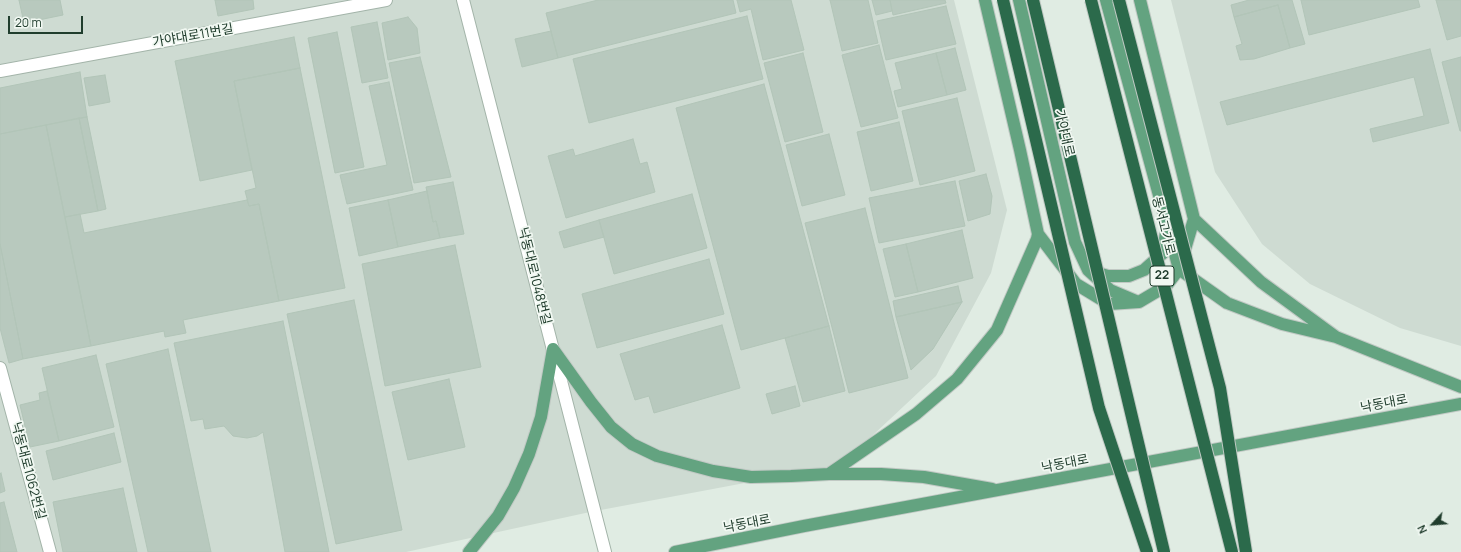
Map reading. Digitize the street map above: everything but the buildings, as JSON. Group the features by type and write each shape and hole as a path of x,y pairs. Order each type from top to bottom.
{"highway":[{"path":"1003,0 1099,408 1147,552"},
{"path":"1033,0 1164,552"},
{"name":"동서고가로","path":"1091,0 1232,552"},
{"name":"22","path":"1119,0 1220,388 1246,552"}],"main road":[{"path":"985,0 1038,234 1076,284 1109,304 1139,302 1166,286 1178,269 1194,219 1140,0"},
{"name":"가야대로","path":"1019,0 1075,242 1088,270"},
{"path":"1106,0 1178,269 1227,303 1282,324 1336,337 1461,387"},
{"path":"1194,219 1261,282 1336,337"},
{"path":"1088,270 1108,276 1129,276 1144,270 1163,253 1167,226"},
{"path":"829,474 916,414 957,379 997,330 1038,234"},
{"path":"1088,270 1110,290 1139,302"},
{"path":"553,349 611,427 632,444 657,456 713,471 751,477 881,474 924,477 999,490"},
{"path":"469,552 498,516 514,488 529,454 541,417 553,349"},
{"name":"낙동대로","path":"675,552 1461,404"}],"street":[{"name":"가야대로11번길","path":"0,71 386,0"},
{"name":"낙동대로1048번길","path":"463,0 605,552"},
{"name":"낙동대로1062번길","path":"0,368 50,552"}],"shaded area":[{"path":"0,0 954,0 1007,210 991,273 936,376 841,465 590,512 406,552 0,552"},
{"path":"1171,0 1461,0 1461,346 1400,328 1310,284 1262,244 1215,172"}]}
